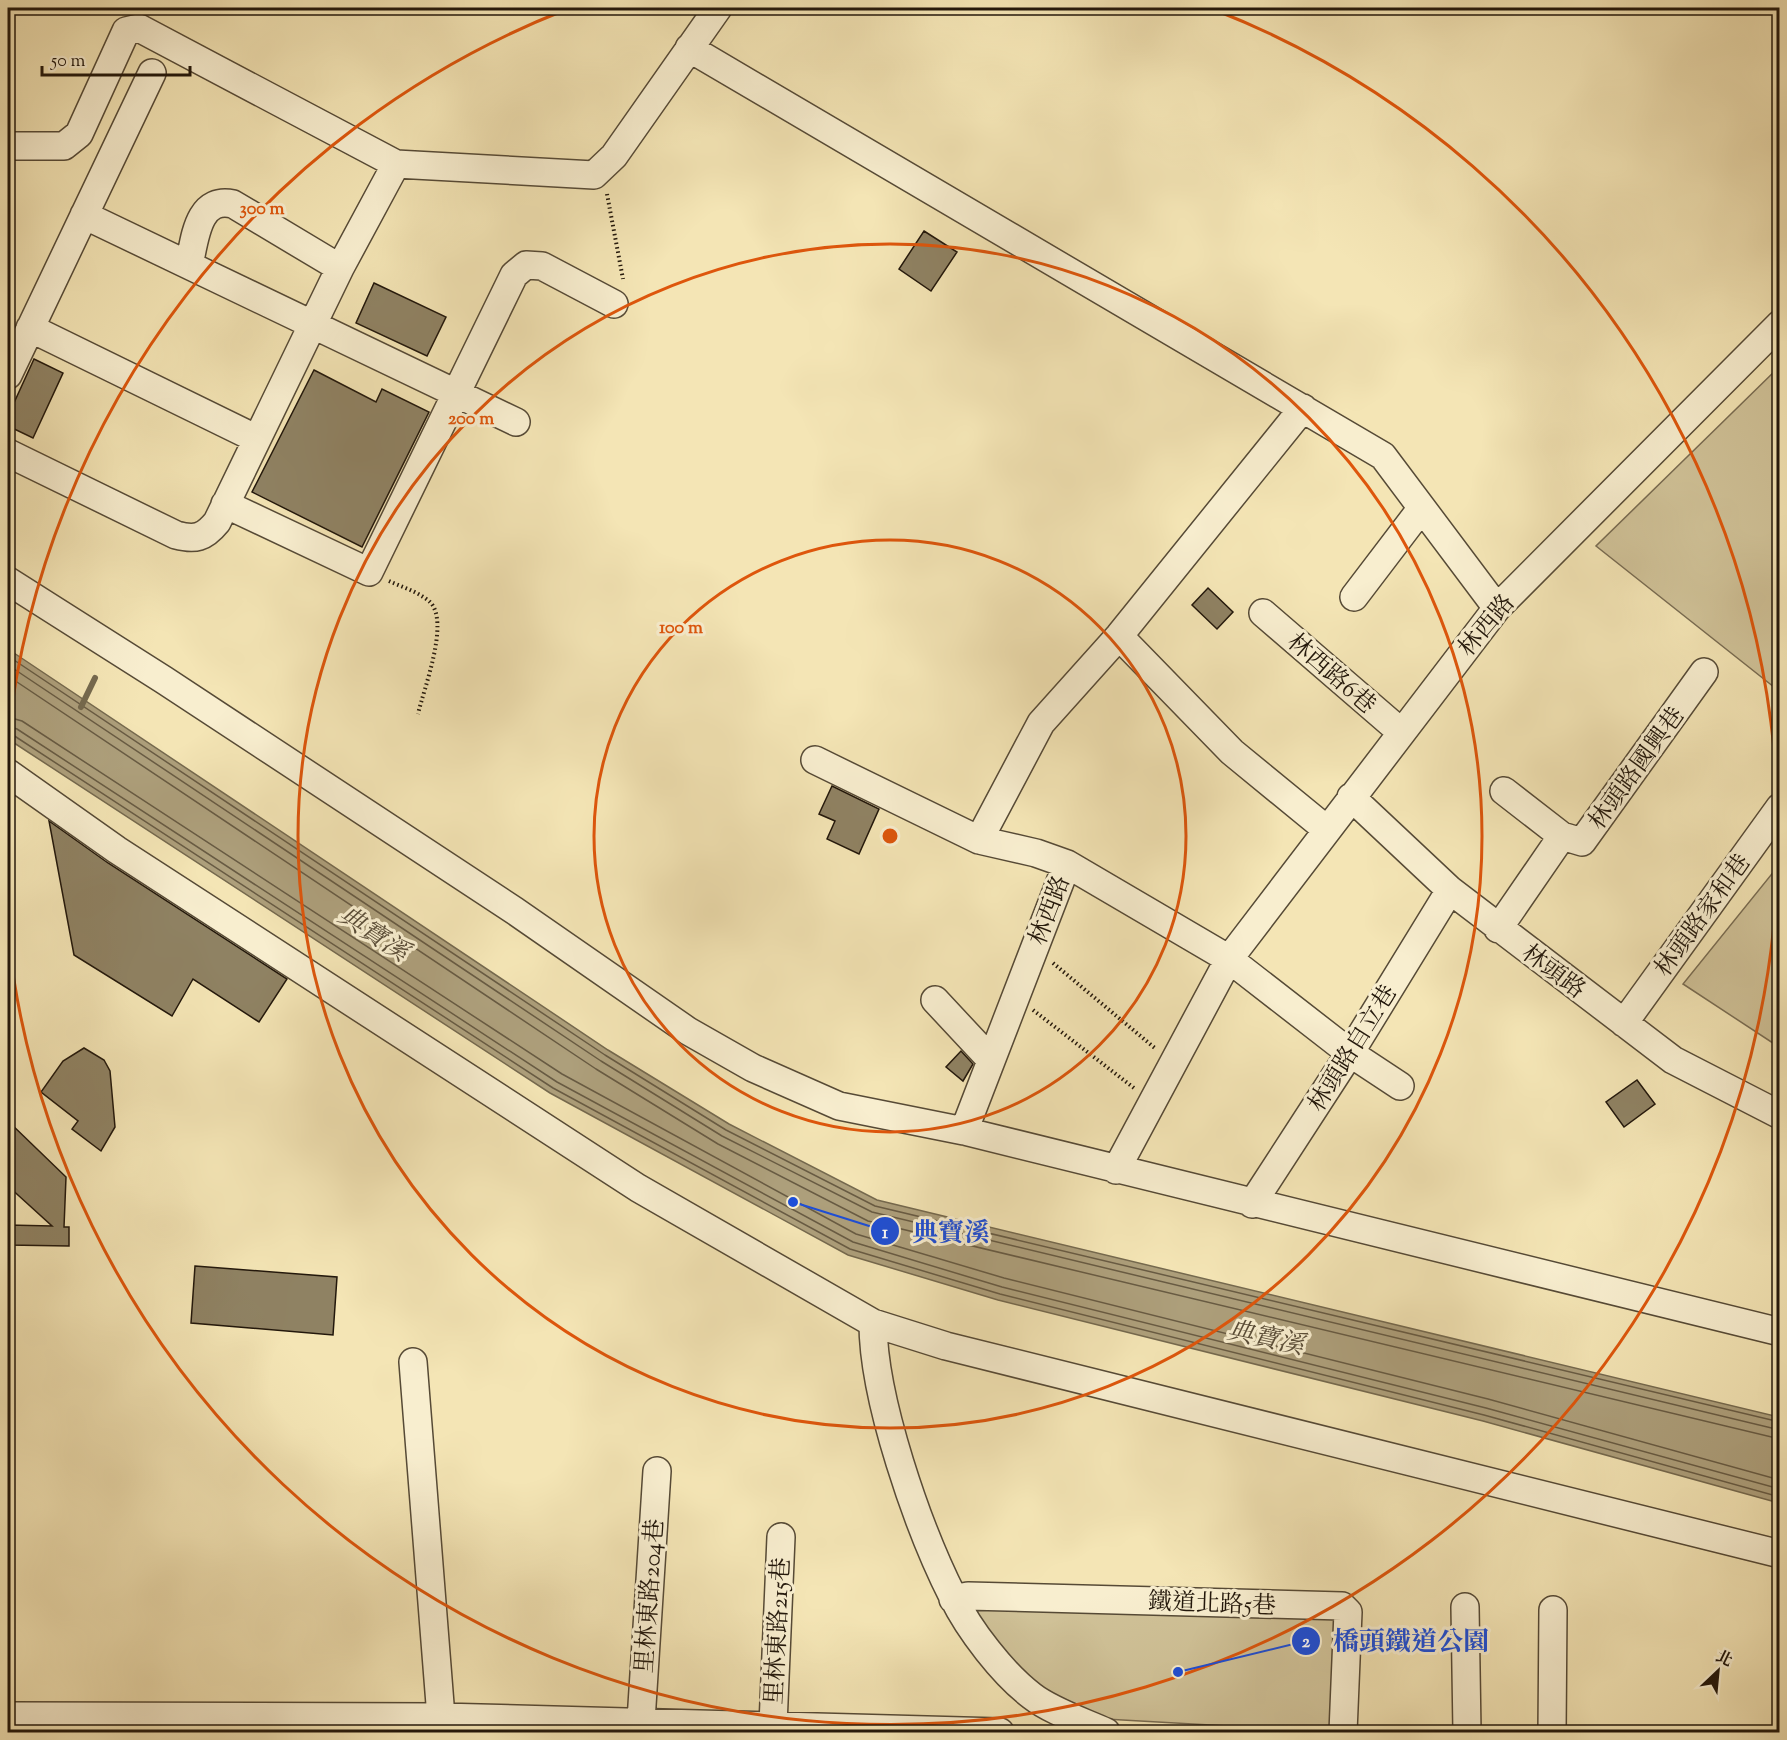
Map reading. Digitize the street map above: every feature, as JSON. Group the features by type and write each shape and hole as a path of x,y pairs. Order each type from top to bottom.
{"street":[{"path":"8,146 64,146 79,134 126,32 139,28 396,164 594,175 614,156 718,8"},
{"path":"689,48 1383,456 1497,608"},
{"path":"8,375 152,73"},
{"path":"8,453 176,535 192,539 207,534 225,504 340,268 396,164"},
{"path":"189,265 200,218 210,207 222,202 233,204 340,268"},
{"path":"84,215 516,422"},
{"path":"225,504 369,572 514,275 526,265 542,266 614,304"},
{"name":"林西路","path":"1116,1170 1229,959 1497,608 1779,324"},
{"path":"30,328 257,439"},
{"path":"980,840 1041,723 1119,636 1303,408"},
{"path":"1354,597 1421,509"},
{"path":"8,581 164,680 495,897 688,1031 753,1068 839,1106 964,1131 1252,1204 1779,1332"},
{"name":"林西路6巷","path":"1263,613 1401,732"},
{"path":"1119,636 1232,752 1326,829"},
{"name":"林頭路國興巷","path":"1498,928 1562,836 1582,842 1704,672"},
{"path":"815,760 980,840 1036,853 1067,864"},
{"path":"8,773 117,850 638,1188 873,1323 957,1349 1779,1554"},
{"path":"1504,792 1562,836"},
{"name":"林頭路","path":"1351,797 1450,890 1673,1060 1779,1115"},
{"name":"林頭路家和巷","path":"1624,1023 1779,807"},
{"name":"林西路","path":"964,1131 1067,864 1229,959 1350,1053 1401,1086"},
{"name":"林頭路自立巷","path":"1252,1204 1350,1053 1450,890"},
{"path":"935,1000 992,1060"},
{"path":"873,1323 873,1344 885,1403 910,1494 953,1599 992,1655 1033,1697 1106,1732"},
{"path":"413,1362 441,1717"},
{"name":"里林東路204巷","path":"641,1721 657,1471"},
{"name":"里林東路215巷","path":"773,1725 782,1537"},
{"name":"鐵道北路5巷","path":"953,1599 968,1596 1342,1606 1348,1612 1343,1732"},
{"path":"1465,1607 1467,1732"},
{"path":"1552,1732 1553,1610"},
{"path":"8,1716 441,1717 491,1725 641,1721 1000,1732"}],"path":[{"path":"602,168 623,279"},
{"path":"369,572 422,597 438,614 439,631 418,714"},
{"path":"1034,947 1173,1064"},
{"path":"1016,997 1152,1103"}],"shaded area":[{"path":"1779,367 1779,691 1596,546"},
{"path":"1779,865 1779,1047 1683,984"},
{"path":"969,1604 1337,1615 1334,1732 1105,1719 1037,1689 1005,1656"}],"water":[{"path":"8,649 608,1050 729,1124 877,1200 1779,1417 1779,1503 1483,1421 998,1300 848,1255 550,1093 8,739"}],"building":[{"path":"924,231 957,252 931,291 899,269"},
{"path":"374,283 446,317 427,356 356,323"},
{"path":"34,359 63,373 33,438 8,426 8,416"},
{"path":"314,370 376,402 382,389 429,412 362,547 252,492"},
{"path":"1208,588 1233,612 1217,629 1192,605"},
{"path":"832,786 879,809 859,854 827,839 835,821 819,814"},
{"path":"49,821 108,863 287,979 259,1022 193,979 172,1016 74,955"},
{"path":"84,1048 104,1060 110,1071 115,1127 101,1151 72,1129 78,1121 41,1092 63,1061"},
{"path":"961,1051 973,1064 963,1081 946,1067"},
{"path":"1637,1080 1655,1104 1624,1127 1606,1102"},
{"path":"8,1121 66,1177 64,1227 69,1227 69,1246 8,1245 8,1225 52,1226 8,1186"},
{"path":"195,1266 337,1277 333,1335 191,1323"}],"waterway":[{"path":"81,707 95,678"}],"place":[{"name":"典寶溪","path":"793,1202"},
{"name":"橋頭鐵道公園","path":"1178,1672"}]}
